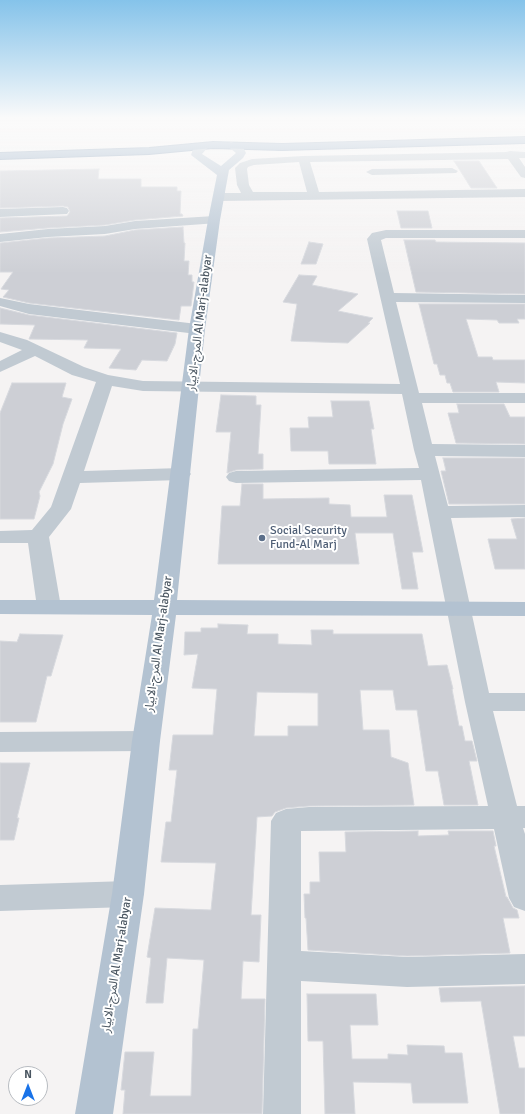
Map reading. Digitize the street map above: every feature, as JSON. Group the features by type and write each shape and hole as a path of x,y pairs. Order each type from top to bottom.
{"main road":[{"path":"218,170 223,174"},
{"path":"223,174 224,170"},
{"name":"المرج-الابيار Al Marj-alabyar","path":"94,1114 128,894 146,741 181,474 197,329 223,174"},
{"path":"0,607 525,609"}],"street":[{"path":"242,170 243,185 249,196"},
{"path":"307,170 314,196"},
{"path":"383,195 372,172 452,172 463,194"},
{"path":"0,238 70,235 106,230 217,209 249,196 525,193"},
{"path":"54,198 63,211 70,235"},
{"path":"0,213 63,211"},
{"path":"525,234 386,234 377,236 374,239 412,394 423,450 439,512 478,702 515,817 514,847 525,898"},
{"path":"389,297 525,299"},
{"path":"0,302 29,309 197,329"},
{"path":"0,337 21,342 78,371 105,380 143,386 525,398"},
{"path":"0,367 36,350"},
{"path":"0,537 38,536 61,509 105,380"},
{"path":"423,450 525,451"},
{"path":"72,477 181,474"},
{"path":"236,477 430,474"},
{"path":"439,512 525,512"},
{"path":"38,536 49,607"},
{"path":"478,702 525,702"},
{"path":"0,742 146,741"},
{"path":"282,1114 286,821 309,819 515,817"},
{"path":"0,898 128,894"},
{"path":"284,965 407,972 525,969"}],"building":[{"path":"99,170 98,179 141,179 141,187 177,187 177,191 181,191 180,214 183,216 135,220 105,225 0,232 0,218 67,216 70,212 68,207 63,206 0,208 0,171"},
{"path":"460,170 485,170 497,188 471,188"},
{"path":"397,211 428,211 432,228 401,228"},
{"path":"183,227 185,243 184,261 189,261 188,275 192,275 192,282 194,282 191,306 181,306 179,320 29,303 3,297 9,290 1,289 13,272 0,272 0,243 48,238 105,236 135,230"},
{"path":"404,240 435,240 436,242 525,243 525,294 416,292"},
{"path":"309,242 323,244 316,264 301,264"},
{"path":"299,275 317,276 312,285 358,294 338,311 373,318 368,323 370,323 348,343 291,341 297,304 283,302"},
{"path":"419,304 525,304 525,319 517,319 519,323 499,323 497,320 466,319 478,357 492,357 493,360 525,360 525,383 496,382 499,392 453,392 450,383 447,383 445,375 440,375 437,364 434,364"},
{"path":"0,308 29,315 177,333 175,344 167,361 142,360 136,370 109,368 121,349 84,348 88,340 29,339 35,325 0,324"},
{"path":"12,383 66,383 62,397 72,399 63,424 53,464 39,492 40,496 34,519 0,519 0,413"},
{"path":"221,395 256,396 256,405 261,405 258,454 263,454 263,469 236,470 227,473 231,432 216,432"},
{"path":"331,401 369,401 374,429 371,429 376,464 329,464 328,451 291,451 290,428 309,428 308,417 333,417"},
{"path":"457,404 504,404 510,417 525,417 525,444 456,443 448,413 459,413"},
{"path":"443,458 525,458 525,504 449,504 441,471 446,471"},
{"path":"242,484 263,484 263,499 329,498 329,504 350,505 351,517 387,517 384,495 412,495 423,552 412,552 418,589 402,589 393,533 355,533 359,564 218,564 222,506 240,506"},
{"path":"525,518 525,569 495,569 488,539 517,539 511,519"},
{"path":"218,624 248,625 247,634 278,634 278,644 312,645 311,630 333,630 333,634 422,634 428,666 447,665 453,689 459,726 462,726 465,741 472,741 477,761 469,761 478,805 444,805 438,771 426,771 417,710 396,710 393,690 360,690 363,730 389,730 391,757 408,763 414,805 309,806 286,808 275,812 272,816 257,817 251,915 261,915 259,962 243,961 241,999 265,999 262,1114 123,1114 125,1090 121,1090 125,1052 154,1052 150,1096 191,1096 193,1029 198,1029 204,960 167,958 163,1003 146,1003 151,958 147,957 155,908 211,910 216,863 161,862 166,822 171,822 177,770 169,770 173,735 213,735 217,689 192,688 198,654 184,655 185,632 201,632 201,628 218,628","holes":["257,692 318,693 318,726 288,726 288,736 254,736"]},
{"path":"20,634 63,635 51,676 47,676 36,722 0,722 0,641 17,642"},
{"path":"0,763 30,763 17,818 19,818 14,840 0,840"},
{"path":"418,831 418,836 449,835 448,831 493,831 496,846 494,846 506,897 513,908 517,910 519,918 503,918 510,953 407,956 308,950 304,894 310,894 310,882 320,882 319,852 346,852 345,832"},
{"path":"525,986 525,1036 513,1036 519,1068 525,1068 525,1114 500,1114 481,1001 441,1002 439,988"},
{"path":"307,994 376,994 378,1025 350,1025 352,1059 388,1059 388,1054 408,1055 407,1045 444,1046 445,1053 462,1053 468,1103 413,1103 411,1083 353,1082 355,1114 325,1114 323,1041 308,1041"}],"place":[{"name":"Social Security Fund-Al Marj","path":"262,538"}]}
